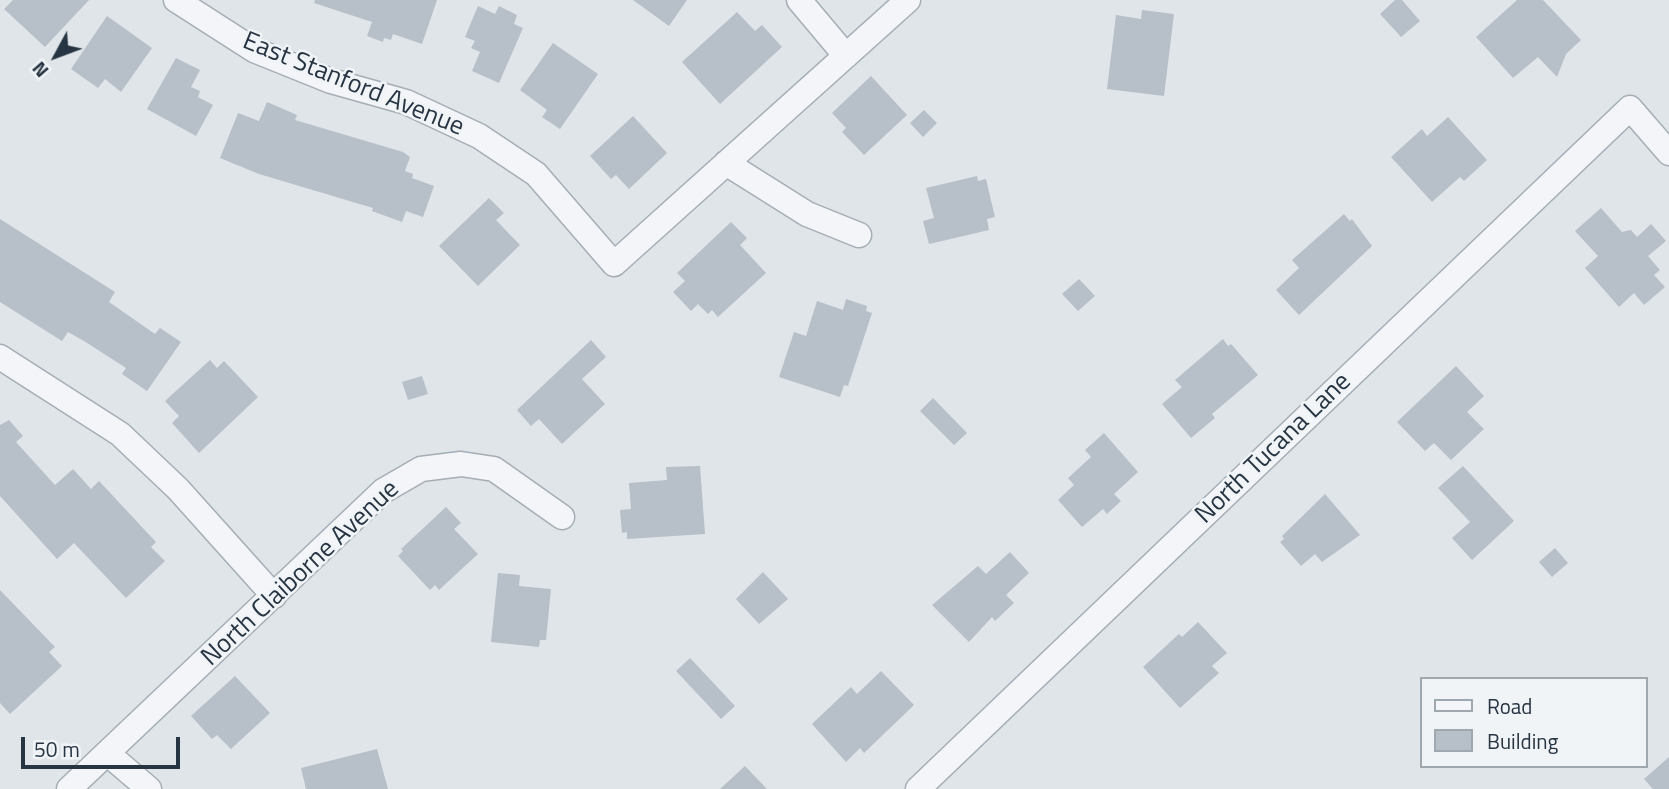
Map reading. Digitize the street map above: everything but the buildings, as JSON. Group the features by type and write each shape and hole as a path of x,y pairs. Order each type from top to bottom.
{"street":[{"name":"East Stanford Avenue","path":"176,0 254,50 331,81 406,102 479,136 536,174 614,264 726,163"},
{"path":"799,0 846,56"},
{"path":"859,235 807,214 726,163 908,0"},
{"name":"North Tucana Lane","path":"918,789 1630,108 1669,153"},
{"path":"0,357 121,434 178,489 274,596"},
{"name":"North Claiborne Avenue","path":"69,789 383,491 421,469 461,464 494,469 562,517"},
{"path":"108,754 149,789"}]}
